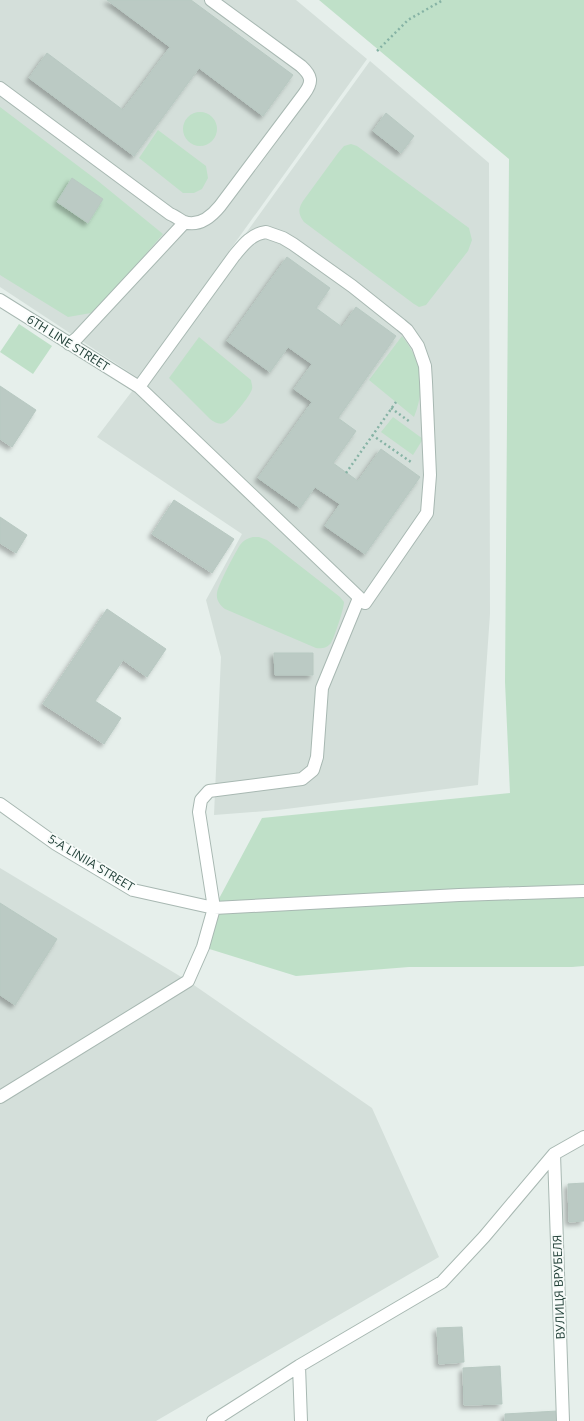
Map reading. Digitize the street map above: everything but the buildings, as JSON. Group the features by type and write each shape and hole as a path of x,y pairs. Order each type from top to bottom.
{"street":[{"path":"0,88 170,214 185,222 199,222 211,217 304,94 308,88 310,79 307,72 300,66 211,0"},
{"path":"69,344 77,338 185,222"},
{"path":"0,1097 188,981 203,947 214,908 200,812 201,800 209,791 302,779 313,770 317,757 322,688 359,598 365,603 427,513 430,474 427,390 425,366 418,346 401,325 339,276 288,241 266,232 257,233 246,241 137,387"},
{"name":"6TH LINE STREET","path":"0,300 137,387 359,598"},
{"name":"5-A LINIIA STREET","path":"0,804 56,844 133,890 214,908 459,895 584,891"},
{"path":"213,1421 299,1366 442,1282 484,1237 554,1154 584,1137"},
{"name":"ВУЛИЦЯ ВРУБЕЛЯ","path":"554,1154 563,1421"},
{"path":"299,1366 301,1421"}],"path":[{"path":"377,51 408,20 443,0"},
{"path":"346,473 396,402"},
{"path":"372,435 430,474"}],"shaded area":[{"path":"0,0 296,0 367,59 138,378 0,287"},
{"path":"370,61 489,163 490,614 478,785 278,810 214,815 221,657 206,600 242,534 97,437 136,386"},
{"path":"0,868 188,981 372,1108 439,1257 156,1421 0,1421"}],"green space":[{"path":"319,0 584,0 584,966 409,967 296,976 203,947 214,908 262,818 510,793 505,682 509,159"},
{"path":"0,107 98,181 163,234 119,285 91,313 68,317 0,275"},
{"path":"197,112 203,112 207,113 214,119 217,129 216,136 210,143 203,146 197,146 193,145 186,139 183,132 183,126 184,122 190,115"},
{"path":"158,130 206,166 208,178 202,189 194,193 183,193 139,158"},
{"path":"351,144 357,146 469,228 472,240 468,251 426,305 419,307 414,304 304,222 300,214 300,207 303,201 338,153 344,146"},
{"path":"19,324 52,346 33,374 0,352"},
{"path":"402,336 414,355 420,375 420,395 414,417 369,380"},
{"path":"199,337 251,380 252,388 248,397 231,418 222,424 210,419 169,378"},
{"path":"393,417 423,439 413,455 381,432"},
{"path":"259,537 267,540 340,597 344,602 341,617 331,643 328,646 316,648 225,609 220,604 217,598 217,593 220,583 240,545 249,538"}]}
